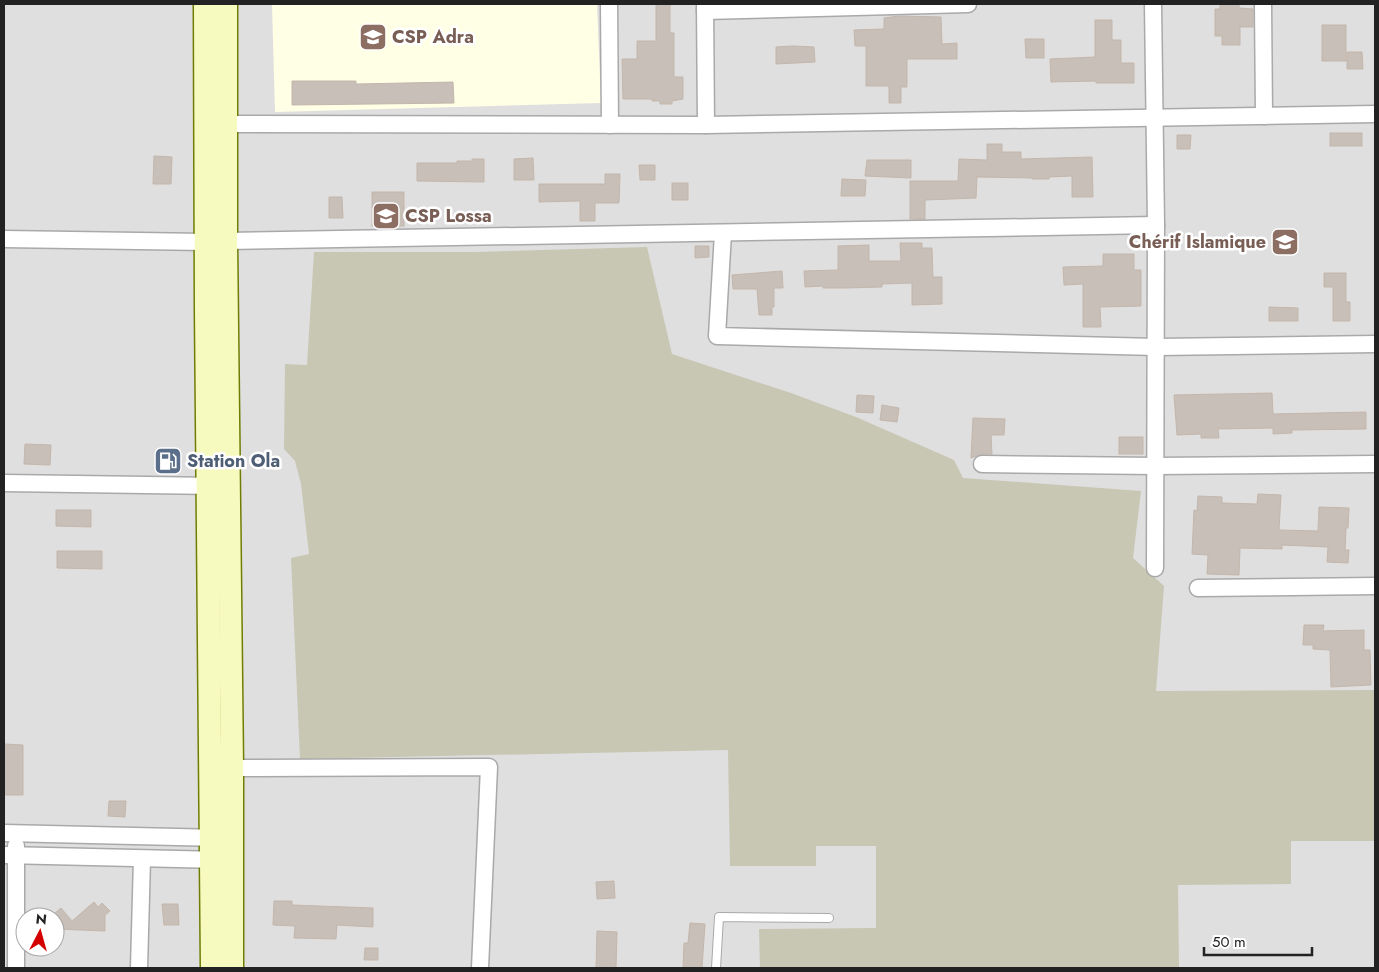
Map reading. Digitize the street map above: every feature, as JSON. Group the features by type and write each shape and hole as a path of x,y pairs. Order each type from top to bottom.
{"main road":[{"path":"205,4 216,124"},
{"path":"226,4 216,124 216,309 224,844 232,968"},
{"path":"212,968 232,768 218,486"}],"street":[{"path":"609,4 610,125"},
{"path":"706,125 705,7 968,4"},
{"path":"1153,4 1156,225 1155,568"},
{"path":"1263,4 1264,116"},
{"path":"216,124 706,125 1375,114"},
{"path":"4,239 216,242 1156,225"},
{"path":"723,233 717,336 1156,347 1375,344"},
{"path":"982,464 1156,466 1375,464"},
{"path":"4,483 218,486"},
{"path":"1198,588 1375,586"},
{"path":"232,768 489,767 480,968"},
{"path":"16,968 10,833 224,844"},
{"path":"10,855 142,859 224,844"},
{"path":"139,968 142,859"}],"lane":[{"path":"716,968 719,916 829,918"}],"shaded area":[{"path":"4,4 1375,4 1375,968 4,968"},
{"path":"272,4 597,4 601,103 275,112"},
{"path":"647,247 672,354 791,393 856,417 954,460 963,478 1141,491 1133,558 1164,586 1156,691 1375,690 1375,841 1291,841 1291,884 1178,885 1179,968 760,968 759,929 876,928 876,846 816,846 816,866 730,866 728,750 300,759 291,558 309,554 301,484 295,461 284,449 285,364 307,365 314,252 477,252"}],"building":[{"path":"656,4 670,4 670,33 674,33 674,77 683,77 683,99 672,101 672,104 660,104 660,101 652,101 652,99 623,99 622,59 637,59 637,41 656,41"},
{"path":"1220,4 1239,4 1239,8 1253,9 1253,27 1240,27 1240,45 1222,45 1222,36 1215,36 1215,9 1220,9"},
{"path":"899,16 941,17 942,44 957,43 957,59 907,59 907,87 901,87 901,103 889,103 889,86 866,86 866,46 855,46 854,30 884,29 884,18"},
{"path":"1095,20 1112,20 1112,40 1121,40 1121,63 1134,63 1134,83 1096,83 1096,81 1051,82 1050,59 1095,57"},
{"path":"1322,25 1346,25 1346,61 1322,61"},
{"path":"1025,39 1044,39 1044,58 1026,58"},
{"path":"776,47 814,47 815,62 776,64"},
{"path":"1347,52 1362,52 1363,69 1347,69"},
{"path":"292,81 356,81 356,84 453,82 454,103 292,105"},
{"path":"1330,133 1362,133 1362,146 1330,146"},
{"path":"1177,135 1191,135 1190,149 1177,149"},
{"path":"987,144 1002,144 1002,152 1021,152 1021,159 1092,157 1093,197 1072,197 1072,176 1049,177 1049,179 977,177 976,198 925,200 925,219 910,219 910,181 958,181 959,159 987,160"},
{"path":"154,156 172,157 171,184 153,184"},
{"path":"533,158 534,180 514,180 514,159"},
{"path":"472,159 484,159 484,182 417,181 417,163 457,163 457,161 472,161"},
{"path":"867,160 911,160 911,178 865,176"},
{"path":"639,165 655,165 655,180 640,180"},
{"path":"605,174 620,174 619,203 595,203 595,221 580,221 580,201 539,202 539,184 605,184"},
{"path":"842,179 866,180 865,196 841,196"},
{"path":"672,183 688,183 688,200 672,200"},
{"path":"372,192 404,192 404,226 372,226"},
{"path":"329,197 342,197 343,218 329,218"},
{"path":"900,243 922,243 922,248 932,248 933,277 942,277 942,304 912,305 912,283 882,284 882,287 805,287 804,271 838,270 838,246 869,245 869,261 901,261"},
{"path":"695,246 709,246 709,257 695,258"},
{"path":"1103,254 1134,254 1134,270 1141,270 1141,306 1100,307 1101,327 1083,327 1083,284 1064,285 1063,267 1103,266"},
{"path":"782,271 783,288 774,288 772,315 759,315 757,289 733,289 732,275"},
{"path":"1324,273 1346,273 1346,302 1350,302 1350,321 1333,321 1333,287 1324,287"},
{"path":"1269,307 1298,308 1298,321 1269,321"},
{"path":"1272,393 1273,414 1366,412 1366,429 1292,430 1292,433 1273,434 1273,428 1218,429 1219,438 1201,438 1201,434 1177,435 1174,395"},
{"path":"857,395 874,396 873,413 856,412"},
{"path":"882,405 899,408 897,422 880,420"},
{"path":"973,418 1005,419 1004,435 991,435 992,454 982,454 971,458"},
{"path":"1119,437 1143,437 1143,454 1119,454"},
{"path":"25,444 51,445 50,465 24,464"},
{"path":"1258,494 1281,495 1279,530 1318,531 1319,507 1349,508 1345,550 1349,550 1348,563 1327,562 1328,547 1282,545 1282,549 1240,548 1239,575 1207,574 1208,555 1192,554 1194,510 1197,511 1198,496 1222,497 1222,503 1257,504"},
{"path":"56,510 91,510 91,527 56,526"},
{"path":"57,551 102,551 102,569 57,568"},
{"path":"1304,625 1324,625 1323,631 1364,630 1364,650 1370,650 1371,685 1331,687 1330,650 1313,649 1313,645 1303,645"},
{"path":"4,744 23,745 23,795 4,795"},
{"path":"109,801 126,801 125,817 108,816"},
{"path":"614,881 615,898 597,899 596,882"},
{"path":"274,901 292,901 292,905 373,908 373,927 337,925 336,939 294,938 295,926 273,925"},
{"path":"94,902 98,907 102,903 110,911 105,915 105,931 65,929 65,913 72,921"},
{"path":"162,904 178,904 179,925 164,925"},
{"path":"690,923 705,924 702,968 683,968 684,943 688,943"},
{"path":"597,931 617,932 616,968 596,968"},
{"path":"365,948 378,948 378,960 364,960"}],"place":[{"name":"CSP Adra","path":"373,37"},
{"name":"CSP Lossa","path":"386,216"},
{"name":"Chérif Islamique","path":"1285,242"},
{"name":"Station Ola","path":"168,461"}]}
